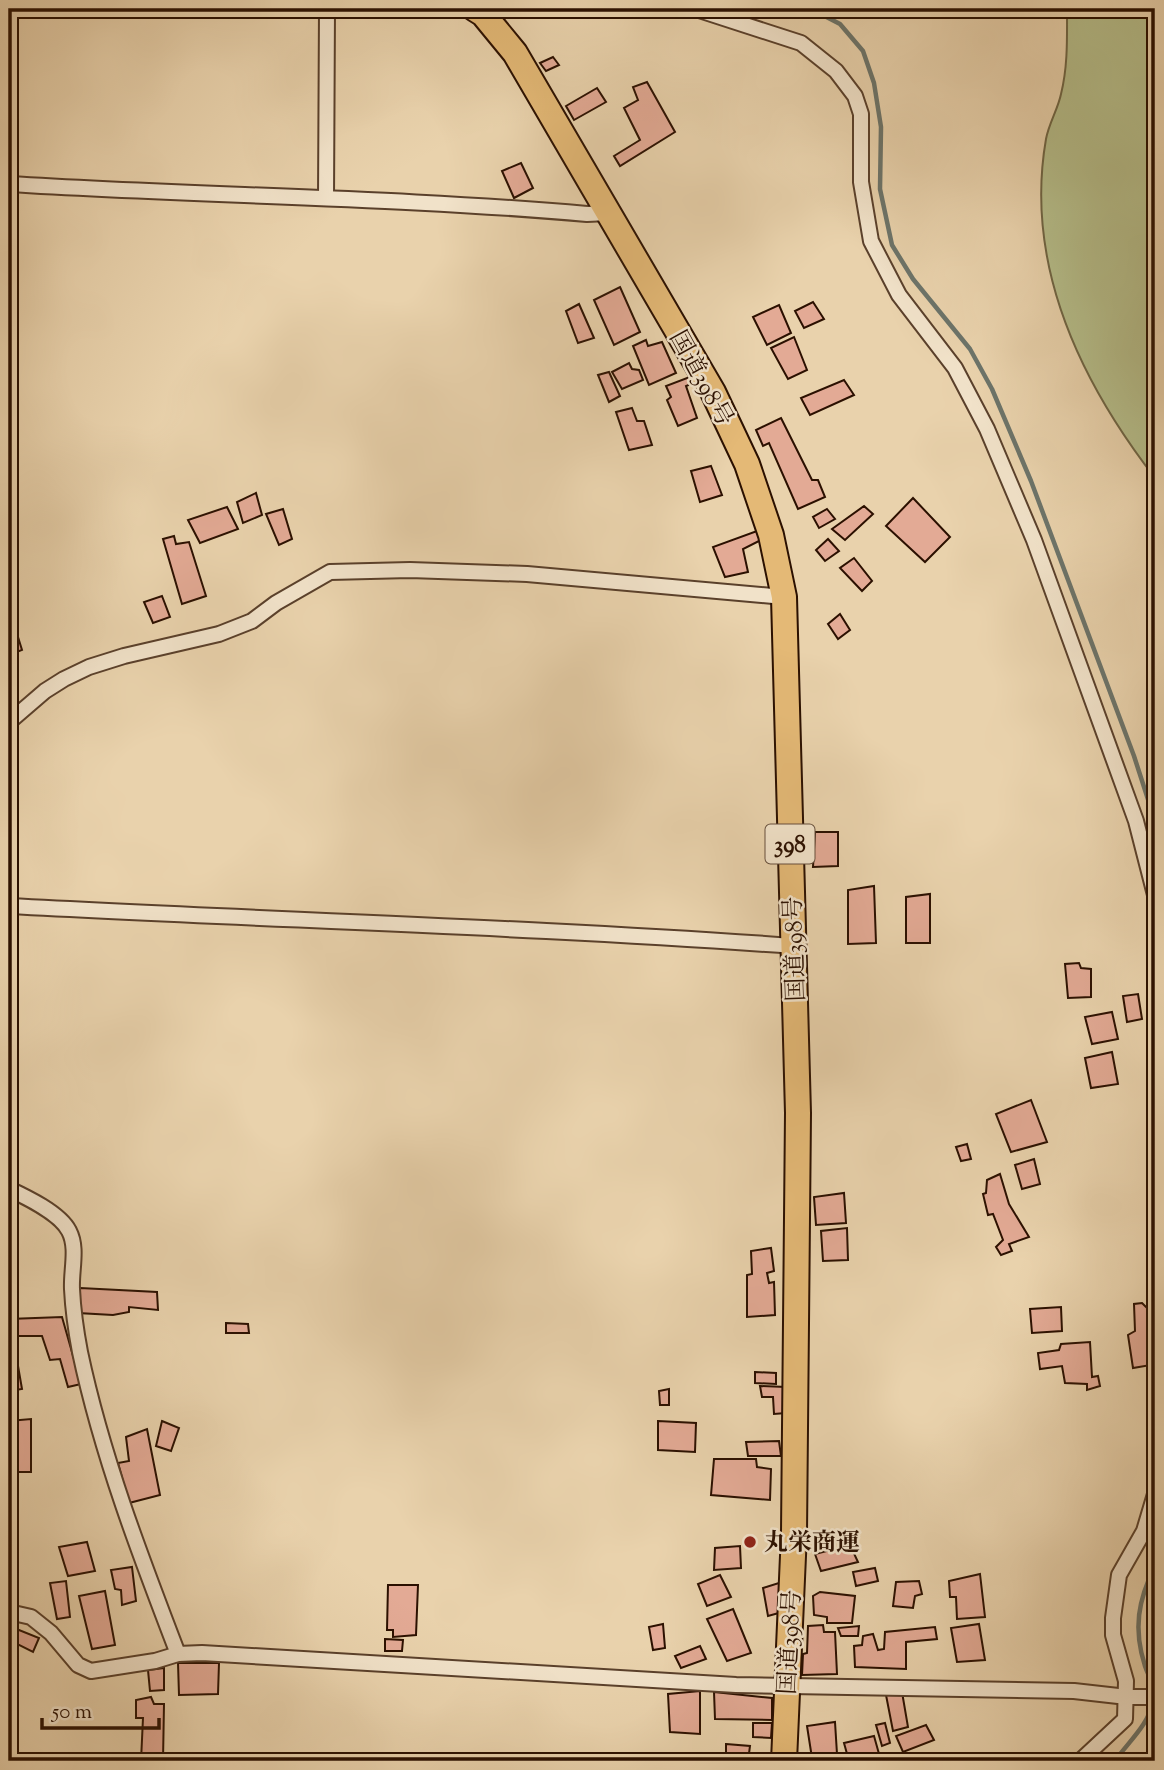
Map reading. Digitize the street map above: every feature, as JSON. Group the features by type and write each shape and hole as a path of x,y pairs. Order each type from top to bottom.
{"highway":[{"name":"国道398号","path":"475,9 483,14 515,53 713,392 747,464 771,535 784,597 798,1112 795,1492 784,1761"}],"street":[{"path":"326,198 327,9"},
{"path":"696,9 801,43 836,71 855,96 861,114 861,182 871,242 899,295 955,368 987,429 1034,540 1136,821 1155,895"},
{"path":"9,184 608,213"},
{"path":"9,722 45,691 76,673 124,656 219,634 253,621 276,603 330,572 410,570 527,574 784,597"},
{"path":"9,906 794,946"},
{"path":"9,1189 60,1220 73,1241 74,1317 84,1367 112,1475 178,1654"},
{"path":"1080,1761 1125,1719 1126,1681 1113,1635 1113,1618 1119,1575 1144,1531 1155,1494"},
{"path":"9,1612 31,1617 51,1633 78,1665 91,1671 155,1661 178,1654 202,1653 736,1685 1073,1691 1149,1697"}],"green space":[{"path":"1067,9 1155,9 1155,478 1103,402 1064,319 1051,276 1043,231 1041,186 1046,139 1060,100 1065,73"}],"building":[{"path":"553,57 559,65 546,71 540,63"},
{"path":"647,82 675,132 620,166 614,156 640,140 624,108 638,100 633,87"},
{"path":"597,88 606,102 574,120 566,106"},
{"path":"521,163 533,188 514,198 502,171"},
{"path":"620,287 640,332 614,345 594,300"},
{"path":"813,302 824,319 804,328 795,311"},
{"path":"579,304 594,338 578,343 566,311"},
{"path":"779,305 791,333 767,345 753,317"},
{"path":"794,337 807,370 788,379 771,348"},
{"path":"646,340 648,346 662,342 676,373 649,385 633,346"},
{"path":"629,363 632,369 639,370 643,380 622,389 612,372"},
{"path":"609,372 620,396 609,402 598,375"},
{"path":"695,375 698,381 686,386 697,418 678,426 667,400 671,397 666,386"},
{"path":"844,380 854,395 810,415 801,398"},
{"path":"632,408 637,421 644,421 652,445 629,450 616,412"},
{"path":"781,418 812,480 818,480 825,497 798,509 769,443 763,446 756,430"},
{"path":"711,466 722,495 700,502 691,471"},
{"path":"256,493 262,515 243,523 237,502"},
{"path":"913,498 950,537 925,562 886,526"},
{"path":"864,506 873,514 845,540 832,529"},
{"path":"227,507 238,529 200,543 188,520"},
{"path":"283,509 292,539 279,545 266,514"},
{"path":"827,509 835,519 819,528 813,517"},
{"path":"757,531 761,540 743,549 748,572 725,577 713,547"},
{"path":"174,536 176,544 189,542 206,596 182,604 163,539"},
{"path":"828,539 839,551 825,561 816,550"},
{"path":"854,558 872,581 862,591 840,568"},
{"path":"162,596 170,617 153,623 144,602"},
{"path":"840,614 850,630 838,639 828,624"},
{"path":"18,637 22,650 9,655 9,640"},
{"path":"815,832 838,832 838,866 813,867"},
{"path":"874,886 876,943 848,944 848,890"},
{"path":"930,894 930,943 906,943 906,897"},
{"path":"1079,963 1081,968 1091,969 1091,997 1068,998 1065,964"},
{"path":"1138,994 1142,1019 1127,1022 1123,996"},
{"path":"1112,1012 1118,1039 1092,1044 1085,1017"},
{"path":"1112,1052 1118,1084 1091,1088 1085,1058"},
{"path":"1031,1100 1047,1142 1011,1152 996,1114"},
{"path":"967,1144 971,1159 961,1161 956,1147"},
{"path":"1034,1159 1040,1184 1022,1189 1015,1165"},
{"path":"1000,1174 1009,1204 1029,1237 1009,1244 1012,1251 1001,1255 996,1247 1003,1240 993,1214 988,1215 983,1194 986,1193 987,1180"},
{"path":"844,1193 846,1223 816,1225 814,1197"},
{"path":"847,1228 848,1260 823,1261 821,1231"},
{"path":"771,1248 774,1271 767,1273 769,1283 774,1282 775,1315 747,1317 747,1275 752,1274 751,1251"},
{"path":"80,1288 157,1292 158,1310 129,1307 129,1312 113,1315 78,1313"},
{"path":"1142,1303 1148,1309 1155,1308 1155,1347 1151,1365 1133,1368 1128,1335 1135,1331 1134,1304"},
{"path":"1061,1307 1062,1331 1032,1333 1030,1309"},
{"path":"62,1317 81,1384 68,1387 60,1359 50,1360 42,1336 9,1336 9,1319"},
{"path":"226,1323 248,1324 249,1333 226,1333"},
{"path":"1090,1342 1092,1377 1098,1376 1100,1386 1087,1390 1087,1384 1065,1383 1062,1366 1040,1369 1038,1353 1059,1350 1061,1344"},
{"path":"14,1343 22,1389 9,1391 9,1344"},
{"path":"755,1372 776,1373 776,1384 755,1383"},
{"path":"760,1386 786,1387 786,1413 774,1414 773,1397 762,1397"},
{"path":"669,1389 669,1405 660,1405 659,1391"},
{"path":"31,1419 31,1472 9,1472 9,1421"},
{"path":"162,1421 179,1428 171,1451 156,1446"},
{"path":"658,1421 696,1423 695,1452 658,1450"},
{"path":"147,1429 160,1495 129,1503 118,1463 129,1461 126,1437"},
{"path":"779,1441 781,1456 748,1456 746,1442"},
{"path":"714,1459 756,1459 757,1467 771,1469 770,1500 711,1495"},
{"path":"87,1542 95,1571 68,1576 59,1547"},
{"path":"850,1545 858,1562 821,1571 815,1554"},
{"path":"740,1546 741,1568 714,1570 715,1548"},
{"path":"132,1567 136,1601 122,1605 121,1590 115,1589 111,1570"},
{"path":"875,1568 878,1581 856,1586 853,1572"},
{"path":"980,1574 985,1617 957,1619 956,1597 950,1597 949,1581"},
{"path":"720,1575 731,1597 707,1606 698,1584"},
{"path":"66,1581 70,1617 57,1619 50,1583"},
{"path":"919,1581 922,1594 915,1596 913,1608 893,1606 896,1582"},
{"path":"782,1582 786,1611 768,1616 763,1588"},
{"path":"388,1585 418,1585 416,1635 393,1637 393,1630 387,1630"},
{"path":"105,1591 115,1645 92,1649 79,1596"},
{"path":"820,1592 855,1596 852,1623 827,1623 827,1617 814,1615 813,1596"},
{"path":"733,1609 751,1653 727,1661 707,1619"},
{"path":"663,1624 665,1648 653,1650 649,1627"},
{"path":"979,1624 985,1660 957,1662 951,1628"},
{"path":"823,1625 824,1632 835,1632 837,1674 802,1675 803,1654 807,1653 808,1626"},
{"path":"9,1626 39,1638 33,1652 9,1640"},
{"path":"859,1626 858,1636 841,1636 838,1628"},
{"path":"935,1627 937,1639 906,1642 906,1669 855,1667 854,1646 862,1645 863,1636 873,1634 878,1650 884,1649 885,1632"},
{"path":"385,1639 403,1640 402,1651 385,1651"},
{"path":"700,1646 706,1659 681,1668 675,1656"},
{"path":"9,1654 13,1696 9,1697"},
{"path":"178,1663 219,1663 218,1694 179,1695"},
{"path":"164,1668 164,1690 150,1691 148,1670"},
{"path":"700,1691 700,1734 670,1732 668,1694"},
{"path":"714,1692 772,1698 772,1720 715,1719"},
{"path":"902,1692 908,1727 893,1731 886,1695"},
{"path":"151,1697 154,1704 164,1704 163,1761 141,1761 143,1718 136,1718 136,1700"},
{"path":"835,1722 837,1754 812,1758 807,1726"},
{"path":"753,1723 772,1723 771,1738 753,1737"},
{"path":"885,1723 890,1743 882,1746 876,1725"},
{"path":"926,1725 934,1740 903,1752 896,1736"},
{"path":"874,1736 881,1761 849,1761 844,1743"},
{"path":"726,1744 750,1746 748,1761 726,1761"}],"waterway":[{"path":"811,9 840,24 863,51 874,83 881,127 880,189 892,245 913,279 970,349 992,389 1031,481 1134,756 1155,821"},
{"path":"1115,1761 1142,1726 1153,1702 1153,1688 1141,1652 1138,1627 1141,1603 1155,1566"}],"place":[{"name":"丸栄商運","path":"750,1542"}]}
